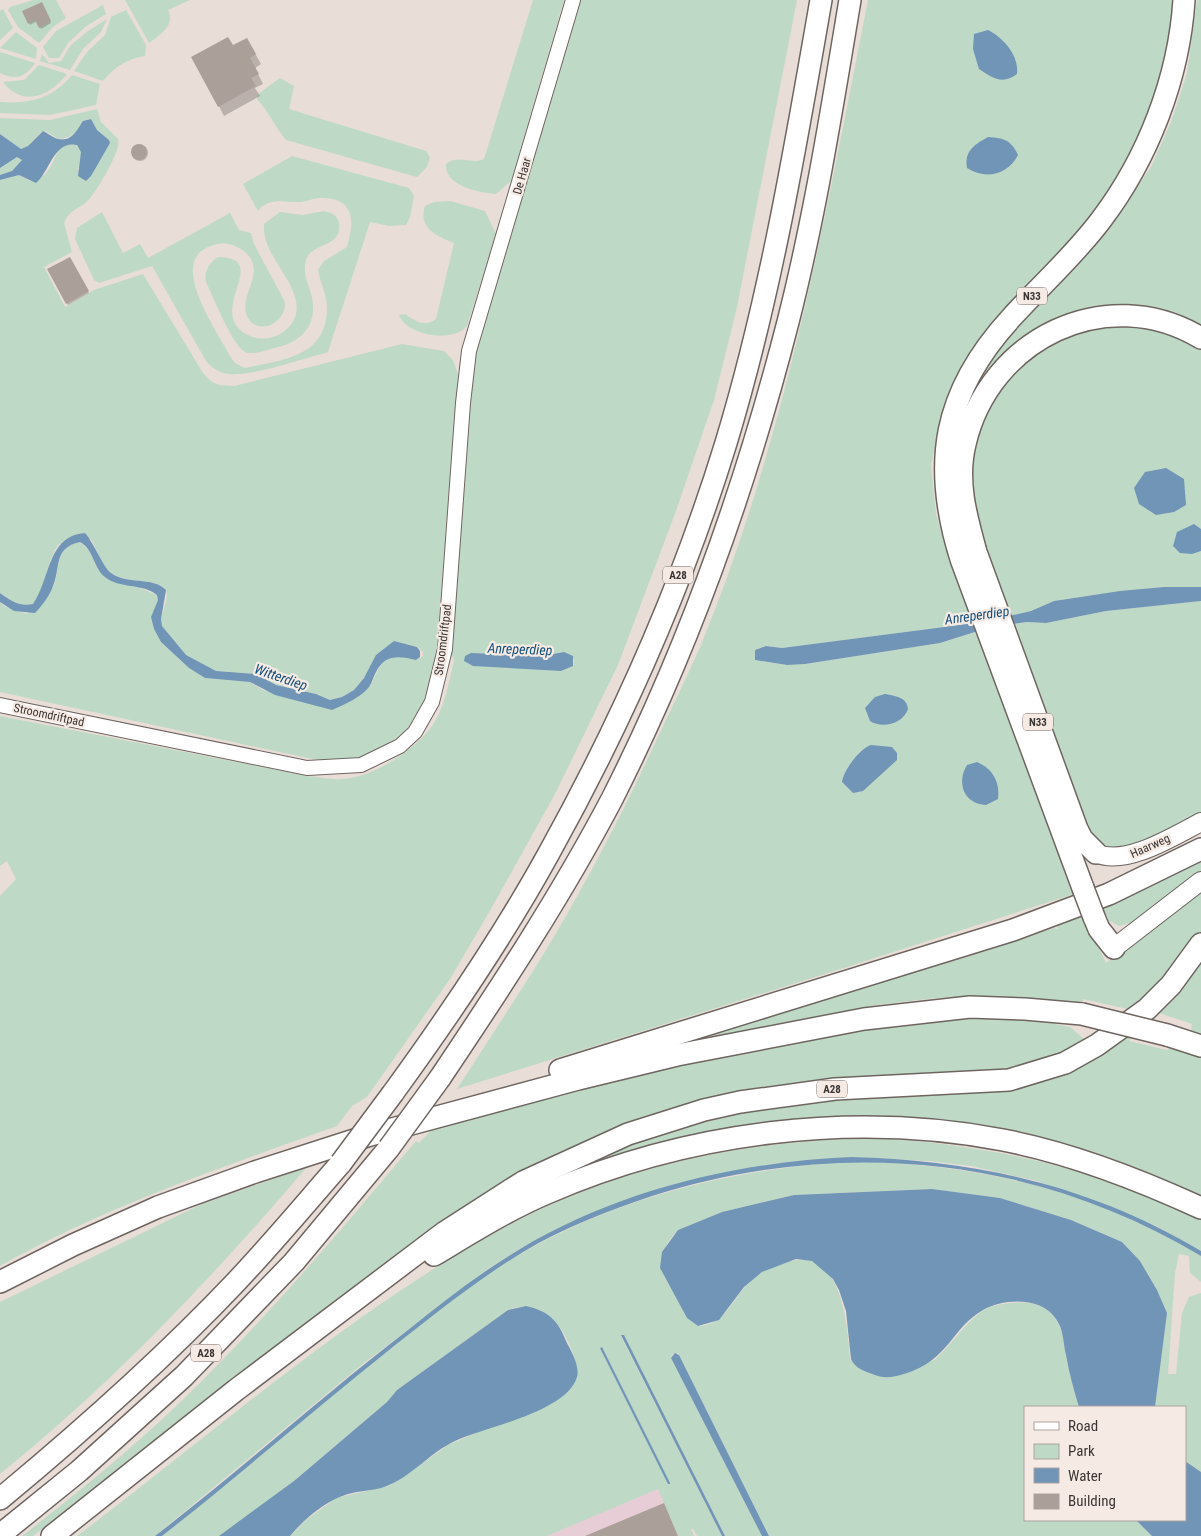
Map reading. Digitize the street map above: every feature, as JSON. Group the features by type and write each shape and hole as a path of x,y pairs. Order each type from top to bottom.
{"highway":[{"name":"A28","path":"0,1499 61,1448 157,1362 256,1260 341,1163 450,1014 548,855 626,701 689,547 726,443 782,216 821,0"},
{"name":"A28","path":"0,1535 79,1471 184,1376 294,1262 389,1148 440,1078 521,957 612,798 684,640 723,540 752,453 788,321 812,217 850,0"},
{"name":"N33","path":"1114,948 1099,929 1083,888 986,605 960,559 946,504 944,458 955,407 977,360 1010,319 1101,221 1133,172 1168,88 1175,60 1184,0"},
{"name":"N33","path":"986,605 976,552 963,505 961,477 965,444 973,418 984,394 997,375 1014,356 1033,342 1061,328 1091,318 1132,315 1176,325 1201,338"},
{"name":"N33","path":"1000,643 1077,830 1085,843 1096,853"},
{"path":"0,1282 74,1244 158,1207 306,1155 440,1114 579,1064 1004,933 1074,909 1142,879 1201,849"},
{"name":"A28","path":"52,1536 236,1390 445,1232 490,1202 560,1164 628,1134 704,1110 771,1097 835,1089 1009,1080 1065,1063 1097,1045 1147,1009 1171,984 1201,944"},
{"path":"440,1114 678,1055 864,1019 970,1008 1025,1009 1082,1014 1167,1035 1201,1046"},
{"name":"A28","path":"350,1304 499,1216 548,1193 628,1163 742,1136 836,1128 882,1128 1003,1140 1120,1173 1201,1208"}],"main road":[{"name":"Haarweg","path":"1096,853 1104,857 1126,857 1201,822"},
{"path":"1114,948 1201,881"}],"street":[{"name":"De Haar","path":"469,351 573,0"},
{"name":"Stroomdriftpad","path":"0,705 307,768 338,768 361,765 400,746 415,732 432,702 445,649 463,403 469,351"}],"shaded area":[{"path":"668,1484 689,1536 547,1536"}],"green space":[{"path":"33,0 56,0 66,18 53,27 39,43 18,27 8,10 10,7"},
{"path":"125,0 190,0 168,10 170,20 166,29 149,43"},
{"path":"533,0 564,0 511,181 496,194 464,187 451,178 447,172 446,164 455,160 479,161 484,159"},
{"path":"580,0 797,0 737,307 714,400 676,511 618,665 555,794 450,979 367,1097 352,1106 337,1126 208,1172 123,1206 40,1244 0,1266 0,896 16,879 7,861 0,866 0,716 329,779 342,779 366,774 404,753 424,735 436,719 446,694 454,660 451,653 468,413 476,354","holes":["564,652 574,660 573,666 561,671 523,668 514,656 542,656"]},
{"path":"868,0 1177,0 1171,54 1128,166 1096,214 990,328 967,357 945,401 931,465 936,514 953,571 975,623 782,648 766,646 755,650 755,660 787,665 805,664 940,643 978,631 1077,893 457,1089 559,929 602,850 685,681 731,567 757,488 800,327 836,164","holes":["860,751 893,764 853,793 842,782 847,770"]},
{"path":"1197,0 1201,0 1201,329 1057,319 1025,336 996,362 974,393 961,421 973,385 992,356 1119,212 1151,167 1171,122 1187,73"},
{"path":"103,5 106,14 85,27 68,43 59,58 49,58 43,47 56,31"},
{"path":"3,9 13,28 0,40 0,11"},
{"path":"126,10 146,45 145,56 122,64 103,81 74,71 87,52 105,35 111,17"},
{"path":"107,19 101,32 83,49 70,70 40,61 42,54 49,63 61,61 71,45"},
{"path":"16,32 37,48 36,59 0,48"},
{"path":"0,52 35,63 28,72 20,76 11,77 0,73"},
{"path":"39,65 67,74 45,93 28,97 19,95 3,82 24,80"},
{"path":"72,75 100,84 96,105 50,115 0,113 0,102 31,101 48,95 57,90"},
{"path":"280,78 294,86 289,109 426,151 430,157 427,167 417,177 286,140 257,99 258,94"},
{"path":"97,109 101,122 118,139 117,151 95,192 88,201 70,214 64,223 72,252 44,267 65,307 94,290 143,274 203,373 213,383 220,385 234,386 402,344 444,351 453,360 458,374 436,657 431,686 422,708 406,730 384,748 371,755 344,761 317,760 0,692 0,602 4,606 27,614 52,589 62,553 72,545 80,542 91,552 98,570 157,595 158,600 151,617 154,629 161,642 189,668 205,678 250,682 263,690 332,710 371,685 381,663 387,659 400,656 416,660 423,656 423,652 418,647 394,641 354,690 342,697 330,700 316,694 276,685 256,674 216,671 185,655 162,626 161,619 167,597 166,590 154,583 125,579 111,573 102,562 91,539 59,544 33,604 19,604 0,593 0,180 19,175 31,181 42,176 49,169 60,149 69,144 76,145 82,152 78,170 91,176 109,140 97,130 90,119 83,121 76,132 67,137 58,139 46,131 41,132 28,146 21,149 0,134 0,118 50,120"},
{"path":"292,156 409,188 414,196 410,217 406,225 389,226 370,222 328,352 250,373 222,373 206,361 152,266 99,283 94,280 75,239 77,228 102,212 123,253 140,244 148,258 230,213 239,230 251,233 254,244 285,302 284,309 281,316 270,325 264,327 252,323 247,316 245,308 254,268 245,252 225,243 206,248 196,257 193,269 200,300 208,316 230,356 235,363 245,368 273,362 300,353 311,346 319,337 325,324 327,303 318,270 324,261 347,247 351,222 347,208 334,199 319,198 301,202 278,201 267,203 258,211 243,184"},
{"path":"17,157 21,158 21,162 12,171 0,175 0,168"},
{"path":"450,201 485,211 496,234 467,326 452,334 431,335 411,328 399,315 405,314 416,321 424,323 432,322 436,319 454,243 430,230 426,226 423,214 425,206 434,202"},
{"path":"324,211 336,216 339,232 331,241 309,254 306,260 305,274 313,306 313,314 308,328 297,339 282,346 252,353 242,350 230,333 206,282 208,268 218,257 234,260 240,266 240,276 233,300 232,313 236,325 248,335 257,338 275,336 290,326 297,310 293,291 267,244 264,224 280,212 303,215"},
{"path":"1117,326 1171,335 1201,348 1201,529 1194,524 1192,554 1201,551 1201,587 1164,587 1086,596 1054,601 1031,611 1009,616 978,538 970,495 974,442 996,394 1016,370 1040,351 1079,331"},
{"path":"1201,601 1201,815 1129,849 1107,850 1085,828 1012,624 1027,622 1046,623 1106,611"},
{"path":"1201,855 1201,875 1136,921 1119,926 1107,920 1109,918 1103,913 1100,905"},
{"path":"1201,889 1201,935 1136,1011 1083,999 1082,1003 1076,1003 983,997 935,998 877,1005 684,1042 1044,927 1045,931 1054,928 1058,929 1056,923 1082,913 1106,963"},
{"path":"1201,954 1201,1035 1191,1030 1192,1024 1156,1012 1129,1041 1167,1050 1175,1044 1201,1053 1201,1201 1115,1165 835,1122 533,1194 582,1163 627,1140 714,1113 1054,1071"},
{"path":"975,1014 1054,1018 1054,1024 1070,1027 1089,1043 1024,1069 673,1113 359,1284 200,1404 83,1500 79,1500 33,1536 22,1536 114,1462 201,1382 284,1294 416,1141 419,1143 433,1128 657,1064 848,1027"},
{"path":"876,1138 960,1146 1002,1153 1043,1162 1123,1186 1201,1220 1201,1251 1156,1226 1037,1181 971,1166 929,1161 851,1157 787,1162 709,1176 636,1196 578,1219 521,1248 488,1269 364,1363 155,1536 77,1536 330,1340 418,1279 504,1227 573,1195 665,1165 734,1150 769,1145"},
{"path":"854,1161 901,1163 991,1175 1034,1185 1118,1213 1160,1233 1201,1256 1201,1282 1190,1273 1189,1256 1179,1254 1175,1273 1168,1374 1176,1374 1182,1313 1189,1297 1201,1293 1201,1472 1186,1462 1186,1406 1155,1406 1167,1313 1157,1290 1140,1261 1122,1242 1071,1220 1000,1198 932,1189 794,1195 722,1212 678,1230 668,1242 660,1268 687,1318 698,1326 707,1325 722,1316 744,1288 759,1274 768,1269 788,1262 806,1260 820,1265 831,1276 838,1291 847,1327 850,1359 933,1361 968,1323 988,1308 1002,1304 1019,1303 1041,1306 1053,1315 1062,1333 1065,1353 1079,1406 1024,1406 1024,1521 1137,1521 1152,1536 769,1536 678,1353 672,1355 671,1358 762,1536 725,1536 624,1335 621,1336 722,1536 697,1536 693,1529 691,1529 694,1536 678,1536 658,1489 547,1536 290,1536 306,1520 336,1498 388,1486 448,1445 562,1396 568,1391 575,1382 577,1370 574,1357 563,1333 546,1314 535,1308 522,1307 508,1310 397,1390 387,1402 294,1481 222,1536 162,1536 443,1306 491,1271 564,1231 644,1199 685,1187 768,1170","holes":["600,1347 602,1347 670,1484"]},
{"path":"307,1167 235,1249 161,1328 82,1403 0,1474 0,1302 202,1204"}],"water":[{"path":"988,30 1000,38 1013,54 1016,61 1017,74 1012,77 1002,80 988,75 979,69 973,49 974,34"},
{"path":"91,119 97,130 110,143 91,176 86,181 78,176 81,152 77,145 63,147 36,183 19,175 0,180 0,175 12,171 22,160 17,157 0,168 0,134 21,149 28,146 43,131 56,138 67,139 74,134 83,121"},
{"path":"988,137 998,138 1010,143 1018,155 1014,162 996,174 981,174 967,168 967,157 971,149"},
{"path":"1166,468 1184,479 1186,505 1174,512 1156,515 1139,504 1134,488 1145,472"},
{"path":"1194,524 1201,529 1201,551 1192,554 1180,553 1173,546 1177,532"},
{"name":"Witterdiep","path":"85,533 111,573 124,579 154,583 166,590 161,619 162,626 186,655 216,671 256,674 276,685 316,694 330,700 342,697 354,690 364,678 376,655 394,641 417,647 420,651 420,657 416,660 398,657 388,659 380,666 365,691 332,710 275,695 250,682 205,678 189,668 161,642 154,629 151,617 158,600 157,595 145,589 111,581 105,577 98,569 88,549 80,542 71,545 62,554 59,559 52,589 35,613 14,611 0,602 0,593 19,604 33,604 57,550 63,542 73,536"},
{"path":"1164,587 1201,587 1201,601 1106,611 1046,623 1027,622 1012,624 1009,616 1031,611 1054,601 1120,591"},
{"path":"975,623 978,631 940,643 805,664 787,665 755,660 755,650 766,646 782,648"},
{"path":"564,652 573,656 573,666 561,671 473,666 464,661 465,656 471,653 542,656"},
{"path":"885,694 896,696 903,700 908,709 902,718 892,724 880,725 870,721 865,708 875,697"},
{"path":"871,745 892,747 897,753 897,760 863,791 853,793 842,782 843,777 857,755"},
{"path":"977,762 991,772 998,787 998,799 986,805 978,804 967,797 962,785 967,765"},
{"path":"851,1157 898,1159 988,1171 1076,1193 1160,1228 1201,1251 1201,1256 1137,1222 1070,1196 1003,1177 933,1166 863,1162 793,1166 722,1177 652,1196 602,1214 554,1235 523,1252 457,1297 394,1346 162,1536 155,1536 376,1355 449,1298 505,1258 558,1228 597,1210 638,1195 680,1183 765,1165"},
{"path":"932,1189 1000,1198 1071,1220 1122,1242 1140,1261 1157,1290 1167,1313 1155,1406 1079,1406 1059,1323 1050,1312 1032,1303 1001,1303 983,1310 963,1326 941,1353 919,1368 893,1377 882,1377 864,1371 851,1359 846,1311 839,1290 833,1279 812,1261 796,1259 762,1272 744,1287 719,1320 698,1326 687,1318 660,1268 662,1252 678,1230 722,1212 794,1195"},
{"path":"526,1306 546,1314 556,1322 576,1363 577,1377 570,1389 558,1400 524,1417 455,1441 438,1451 398,1481 379,1488 348,1494 324,1505 302,1523 290,1536 219,1536 294,1481 387,1402 397,1390 508,1310"},
{"path":"621,1335 624,1335 725,1536 722,1536"},
{"path":"602,1347 670,1484 668,1484 600,1348"},
{"path":"675,1353 679,1355 769,1536 762,1536 671,1358"},
{"path":"1186,1462 1201,1472 1201,1536 1152,1536 1137,1521 1186,1521"}],"building":[{"path":"42,2 51,21 39,28 35,20 28,24 22,11"},
{"path":"228,37 233,45 247,38 256,54 250,58 259,74 251,78 256,86 218,107 191,57"},
{"path":"136,144 142,144 147,149 145,158 136,160 131,155 131,149"},
{"path":"70,257 89,291 66,304 47,269"},
{"path":"664,1503 678,1536 585,1536"}],"water label":[{"name":"Anreperdiep","path":"977,615"},
{"name":"Anreperdiep","path":"520,649"}]}
